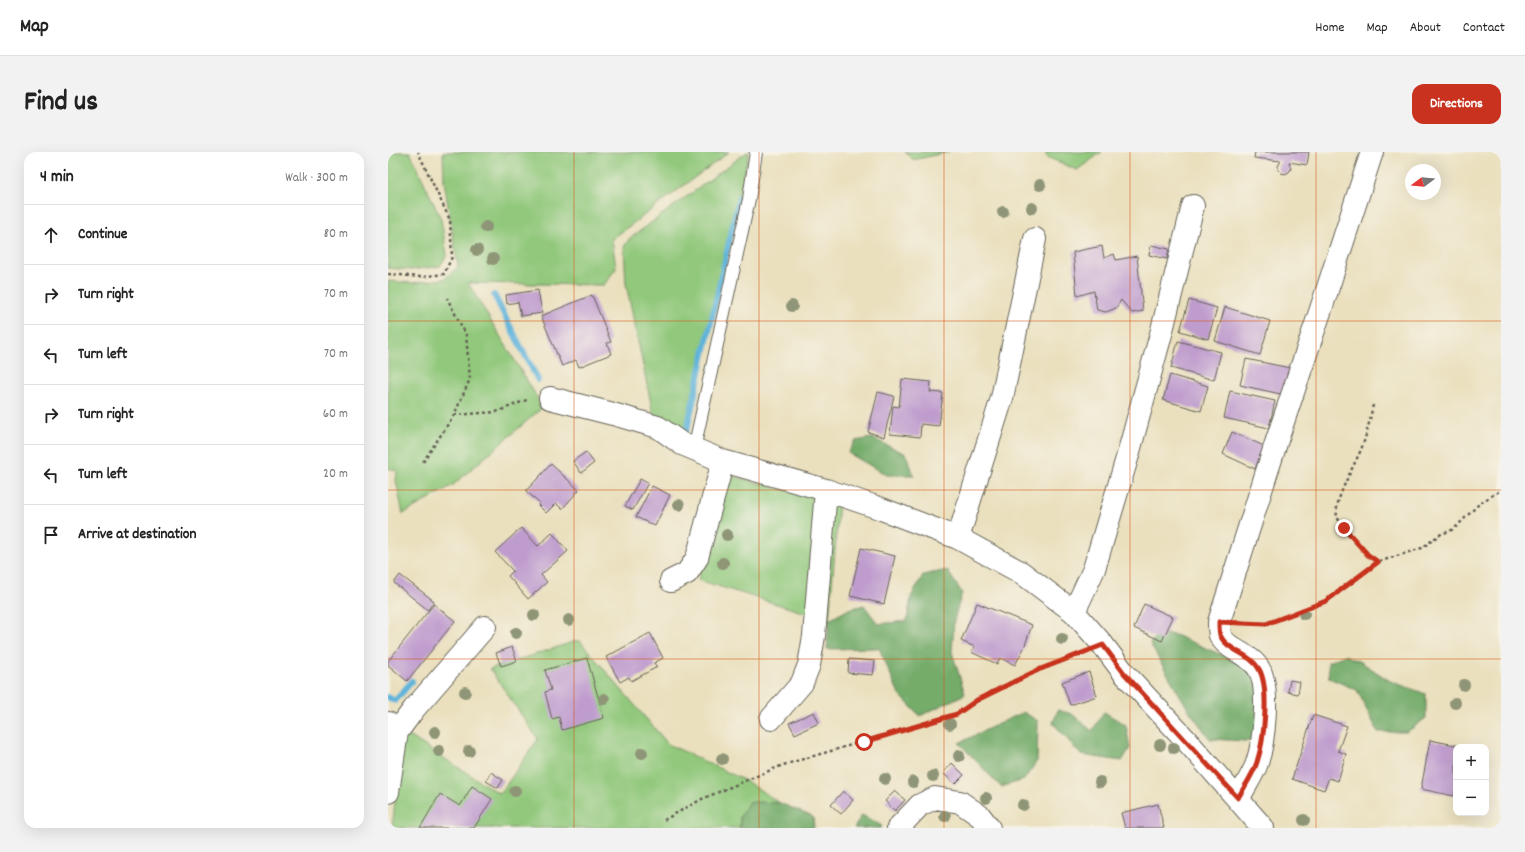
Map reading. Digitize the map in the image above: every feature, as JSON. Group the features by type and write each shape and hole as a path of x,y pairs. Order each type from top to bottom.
{"street":[{"path":"1238,798 1257,762 1266,718 1264,684 1259,668 1250,659 1226,644 1219,634 1219,622 1372,152"},
{"path":"1074,612 1094,569 1128,455 1161,334 1193,206"},
{"path":"958,538 1002,398 1035,238"},
{"path":"550,398 658,427 682,444 723,461 826,490 879,508 958,538 1022,573 1074,612 1103,645 1124,673 1238,798 1263,828"},
{"path":"671,581 687,573 697,558 723,461"},
{"path":"771,719 802,683 809,665 814,636 826,490"},
{"path":"388,792 392,728 414,709 485,627"},
{"path":"898,828 920,805 935,798 960,802 980,816 989,828"}],"lane":[{"path":"694,449 749,199 756,152"}],"path":[{"path":"388,274 421,278 444,274 452,257 450,220 418,152"},
{"path":"423,462 454,415 470,379 466,335 447,298"},
{"path":"454,415 496,412 527,399 550,398"},
{"path":"1373,405 1362,446 1339,495 1337,515 1344,528 1368,555 1378,562"},
{"path":"1219,622 1266,624 1326,601 1378,562 1422,548 1439,536 1454,529 1480,503 1501,490"},
{"path":"664,820 702,799 783,765 957,714 977,700 1038,670 1103,645"}],"green space":[{"path":"388,152 410,152 441,219 447,255 440,266 411,270 388,268"},
{"path":"443,152 729,152 612,239 616,268 604,285 468,283 543,407 453,485 403,514 396,481 397,471 388,468 388,281 413,283 444,279 458,267 444,181"},
{"path":"749,152 687,429 682,432 654,418 626,284 624,247 629,239"},
{"path":"905,152 949,152 913,160"},
{"path":"1045,152 1102,152 1077,170 1047,157"},
{"path":"872,438 906,454 914,475 887,475 848,453 855,441"},
{"path":"727,475 839,503 829,620 698,580"},
{"path":"947,570 962,593 954,620 952,652 965,694 920,716 899,694 879,648 827,649 829,620 849,609 864,605 878,624 907,621 911,597 923,575"},
{"path":"1158,633 1175,635 1248,666 1273,713 1263,742 1210,739 1188,709 1150,644"},
{"path":"579,640 668,744 746,781 780,803 749,802 740,817 740,828 392,828 403,732 500,794 538,739 490,669"},
{"path":"1345,655 1361,662 1390,681 1426,694 1426,718 1407,732 1378,732 1357,690 1329,678 1328,662"},
{"path":"1058,710 1072,714 1092,731 1104,712 1126,725 1130,748 1122,761 1081,755 1053,723"},
{"path":"1023,712 1038,721 1037,761 1024,780 1001,787 959,743"},
{"path":"749,802 780,803 813,817 814,828 740,828 740,817"},
{"path":"862,815 882,826 880,828 854,828"}],"building":[{"path":"1255,152 1309,152 1307,165 1289,162 1291,169 1285,174 1278,170 1278,166 1281,161 1254,158"},
{"path":"1151,245 1169,249 1167,259 1149,255"},
{"path":"1102,246 1104,258 1114,254 1116,260 1137,256 1143,311 1132,313 1121,300 1116,308 1106,312 1097,310 1094,291 1077,296 1073,252"},
{"path":"538,290 542,313 521,316 518,302 507,304 506,295"},
{"path":"592,295 611,342 607,343 611,354 579,367 576,360 562,366 541,316"},
{"path":"1189,300 1217,308 1208,339 1180,331"},
{"path":"1225,307 1270,321 1260,355 1215,341"},
{"path":"1178,341 1221,352 1214,380 1171,368"},
{"path":"1246,359 1290,368 1285,395 1240,385"},
{"path":"1170,375 1208,386 1201,411 1163,400"},
{"path":"902,379 931,382 930,392 943,393 939,426 921,424 920,437 890,434 893,406 899,407"},
{"path":"1230,391 1275,401 1269,428 1224,418"},
{"path":"878,392 894,396 884,437 868,432"},
{"path":"1232,432 1264,446 1255,469 1223,454"},
{"path":"586,452 594,463 581,473 573,461"},
{"path":"551,464 579,490 562,509 556,503 546,513 538,505 540,503 526,491"},
{"path":"640,479 648,483 633,510 625,506"},
{"path":"652,486 670,495 655,526 636,517"},
{"path":"521,528 538,546 552,533 568,551 541,575 547,582 528,599 508,576 513,571 495,552"},
{"path":"861,548 895,556 884,604 850,596"},
{"path":"400,575 434,601 428,610 394,583"},
{"path":"977,603 1032,625 1024,648 1015,665 1000,658 997,664 971,652 975,647 961,641"},
{"path":"434,604 455,621 407,681 388,665 388,661"},
{"path":"1144,604 1173,617 1162,641 1134,628"},
{"path":"650,633 663,658 654,663 657,667 631,681 629,677 620,682 606,657"},
{"path":"512,647 517,661 501,666 496,653"},
{"path":"587,658 604,718 562,730 559,717 552,719 545,692 551,690 545,670"},
{"path":"849,659 875,661 873,675 848,673"},
{"path":"1089,672 1097,696 1070,705 1062,682"},
{"path":"1290,680 1300,682 1298,694 1288,692"},
{"path":"814,712 819,723 795,734 789,723"},
{"path":"1313,715 1347,726 1338,751 1346,754 1338,781 1329,778 1324,790 1292,779"},
{"path":"1430,740 1453,745 1453,796 1421,789"},
{"path":"952,763 964,775 955,784 943,773"},
{"path":"491,772 503,780 498,788 486,781"},
{"path":"472,786 492,799 474,828 420,828 440,794 460,806"},
{"path":"843,791 853,800 841,814 831,805"},
{"path":"895,791 905,800 895,811 885,801"},
{"path":"1158,804 1164,828 1125,828 1121,813"}],"waterway":[{"path":"676,430 682,432 687,429 739,198"},
{"path":"494,295 538,380"},
{"path":"388,697 395,701 412,681"}],"route":[{"path":"864,742 957,714 977,700 1038,670 1103,645 1124,673 1238,798 1257,762 1266,718 1264,684 1259,668 1250,659 1226,644 1219,634 1219,622 1266,624 1326,601 1378,562 1368,555 1344,528"}]}
